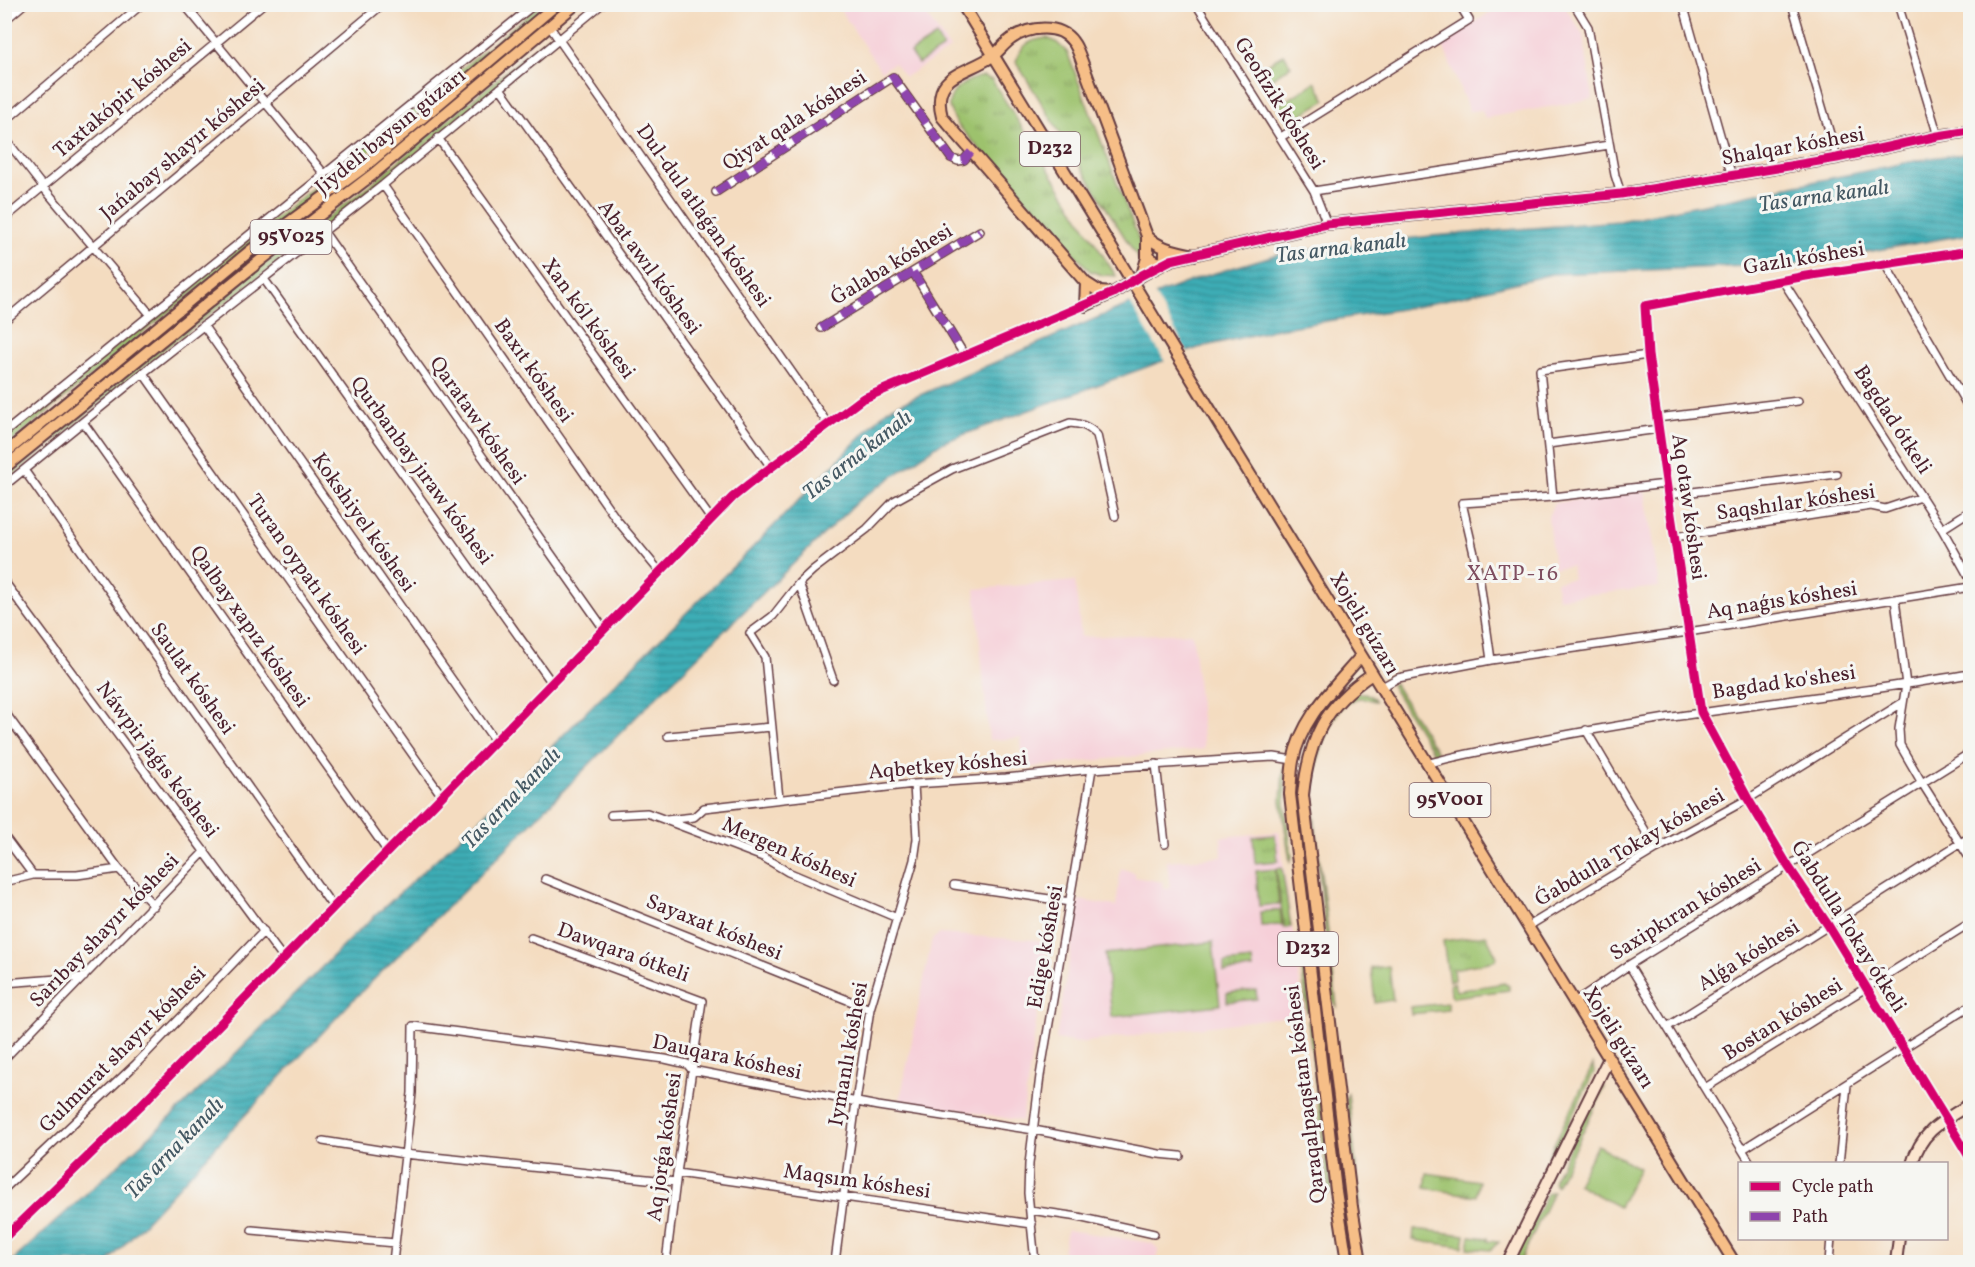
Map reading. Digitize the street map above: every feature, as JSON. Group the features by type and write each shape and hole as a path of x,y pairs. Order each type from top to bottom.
{"main road":[{"name":"Jiydeli baysın gúzarı","path":"4,468 261,260 372,175 576,4"},
{"name":"Xojeli gúzarı","path":"962,4 1734,1263"},
{"name":"Jiydeli baysın gúzarı","path":"4,453 250,251 363,168 550,7"},
{"path":"1113,293 1100,292 1086,283 942,117 939,106 940,94 947,83 956,75 993,56 1017,35 1040,28 1053,28 1073,42 1147,236 1148,253 1142,275"},
{"path":"1147,236 1155,244 1194,255"},
{"path":"1148,253 1151,259 1161,264 1165,258 1165,248"},
{"path":"1085,306 1086,283"},
{"name":"Qaraqalpaqstan kóshesi","path":"1347,1263 1338,1209 1290,794 1293,760 1301,737 1316,708 1361,656"},
{"path":"1347,672 1354,671 1357,674 1358,683"},
{"name":"Qaraqalpaqstan kóshesi","path":"1361,1263 1352,1208 1303,795 1306,767 1322,724 1333,706 1358,683 1372,674"},
{"path":"1317,1017 1329,1015"},
{"path":"1338,1209 1352,1208"}],"street":[{"path":"4,21 24,4"},
{"path":"4,122 142,4"},
{"path":"184,4 325,175"},
{"name":"Taxtakópir kóshesi","path":"4,219 263,4"},
{"name":"Jańabay shayır kóshesi","path":"4,321 383,4"},
{"path":"4,433 535,4"},
{"path":"4,486 142,373 383,185 602,4"},
{"name":"Geofizik kóshesi","path":"1196,4 1314,191 1327,224"},
{"path":"1281,138 1469,20 1459,4"},
{"path":"1574,4 1588,27 1609,145 1621,194"},
{"path":"1683,4 1732,177"},
{"path":"1792,4 1837,158"},
{"path":"1898,4 1938,136"},
{"name":"Dul-dul atlaǵan kóshesi","path":"550,27 828,424"},
{"name":"Qiyat qala kóshesi","path":"716,192 893,77 951,158 958,161 964,160 971,152"},
{"name":"Abat awıl kóshesi","path":"500,88 771,467"},
{"name":"Shalqar kóshesi","path":"1085,306 1113,293 1161,264 1327,224 1621,194 1732,177 1971,131"},
{"path":"4,137 150,314"},
{"name":"Xan kól kóshesi","path":"438,138 711,519"},
{"path":"1314,191 1609,145"},
{"name":"Baxıt kóshesi","path":"383,185 617,520 660,572"},
{"name":"Ǵalaba kóshesi","path":"821,328 981,231"},
{"name":"Qarataw kóshesi","path":"324,232 604,630"},
{"name":"Gazlı kóshesi","path":"1645,306 1971,251"},
{"path":"1884,264 1971,410"},
{"path":"913,272 965,357"},
{"name":"Qurbanbay jıraw kóshesi","path":"264,279 552,683"},
{"name":"Bagdad ótkeli","path":"1783,281 1922,497 1971,579"},
{"path":"4,1238 131,1114 711,519 749,484 862,399 1085,306"},
{"name":"Aq otaw kóshesi","path":"1645,306 1648,355 1701,712"},
{"name":"Kokshiyel kóshesi","path":"203,325 495,741"},
{"path":"1553,497 1540,370 1648,355"},
{"name":"Turan oypatı kóshesi","path":"142,373 442,796"},
{"path":"1657,418 1798,400"},
{"name":"Qalbay xapız kóshesi","path":"83,422 388,852"},
{"path":"779,799 765,657 750,633 773,616 799,583 813,570 867,529 894,501 952,469 1070,423 1088,426 1097,435 1115,516"},
{"path":"1548,444 1659,429"},
{"name":"Saulat kóshesi","path":"24,470 333,907"},
{"path":"1668,495 1837,474"},
{"path":"1491,660 1479,575 1462,502 1553,497 1666,484"},
{"name":"Saqshılar kóshesi","path":"1674,537 1871,506 1885,509 1922,497"},
{"path":"1942,529 1971,511"},
{"name":"Náwpir jaǵıs kóshesi","path":"4,581 284,958"},
{"path":"799,583 832,680"},
{"name":"Aq naǵıs kóshesi","path":"1380,688 1398,678 1491,660 1688,632 1971,587"},
{"path":"1895,599 1906,685 1899,729 1900,745 1971,859"},
{"name":"Bagdad ko'shesi","path":"1427,764 1586,730 1971,674"},
{"name":"Ǵabdulla Tokay kóshesi","path":"1527,927 1656,849 1748,799 1902,703"},
{"path":"4,711 119,869 154,906"},
{"name":"Ǵabdulla Tokay ótkeli","path":"1701,712 1748,799 1788,866 1828,925 1971,1158"},
{"path":"668,736 772,728"},
{"path":"1586,730 1656,849"},
{"name":"Saxipkıran kóshesi","path":"1573,1003 1629,965 1971,753"},
{"name":"Aqbetkey kóshesi","path":"611,815 647,813 666,820 694,816 704,807 914,784 1156,764 1256,758 1293,760"},
{"path":"1156,764 1165,844"},
{"name":"Edige kóshesi","path":"1035,1263 1029,1164 1040,1076 1092,769"},
{"name":"Iymanlı kóshesi","path":"835,1263 870,1009 914,860 917,839 914,784"},
{"name":"Mergen kóshesi","path":"666,820 763,857 788,872 897,918"},
{"path":"4,836 33,875"},
{"name":"Alǵa kóshesi","path":"1667,1027 1971,837"},
{"name":"Sarıbay shayır kóshesi","path":"5,1059 205,851"},
{"path":"4,882 33,875 77,876 119,869"},
{"name":"Sayaxat kóshesi","path":"544,879 870,1009"},
{"path":"954,885 1070,902"},
{"name":"Bostan kóshesi","path":"1705,1088 1971,923"},
{"name":"Gulmurat shayır kóshesi","path":"4,1189 136,1064 264,931"},
{"name":"Dawqara ótkeli","path":"531,938 702,1001"},
{"path":"1629,965 1750,1162"},
{"path":"4,983 84,977"},
{"name":"Aq jorǵa kóshesi","path":"666,1263 702,1001"},
{"path":"1743,1149 1971,1006"},
{"name":"Dauqara kóshesi","path":"404,1154 412,1093 413,1026 665,1059 687,1064 693,1070 856,1102 1034,1130"},
{"path":"1508,1263 1608,1060"},
{"path":"1839,1162 1847,1085"},
{"path":"1912,1162 1915,1151 1927,1134 1971,1104"},
{"path":"1034,1130 1158,1154 1180,1156"},
{"path":"323,1141 404,1154 676,1182"},
{"path":"393,1263 404,1154"},
{"name":"Maqsım kóshesi","path":"677,1173 1032,1224"},
{"path":"1030,1210 1078,1217 1154,1234"},
{"path":"252,1230 394,1243"},
{"path":"1828,1263 1831,1240"},
{"path":"1896,1263 1899,1240"}],"shaded area":[{"path":"1503,4 1564,5 1583,35 1593,99 1485,118 1482,110 1469,111 1442,43"},
{"path":"837,5 920,5 950,49 905,77 894,63 881,71"},
{"path":"1645,491 1659,587 1558,598 1556,581 1573,579 1571,566 1554,568 1548,517 1554,503"},
{"path":"1075,581 1081,637 1191,633 1204,749 1023,768 1021,738 989,740 975,589"},
{"path":"1279,832 1304,1014 1078,1043 1056,1039 1079,900 1116,906 1121,868 1135,873 1135,877 1163,882 1163,888 1170,889 1167,861 1222,857 1221,837"},
{"path":"940,934 1048,941 1022,1121 900,1100 932,939"},
{"path":"1067,1230 1152,1243 1158,1249 1157,1262 1061,1262"}],"green space":[{"path":"538,7 539,15 149,328 5,447 5,437"},
{"path":"550,35 553,40 389,176 165,349 5,482 5,475 35,449 255,272 366,188"},
{"path":"936,36 943,48 918,64 910,53"},
{"path":"1047,38 1056,42 1067,52 1139,240 1142,253 1140,262 1016,62 1027,44"},
{"path":"1284,54 1291,66 1269,80 1261,68"},
{"path":"983,76 992,80 1116,276 1090,271 957,124 949,106 952,94 961,85"},
{"path":"1315,82 1326,100 1289,122 1278,106"},
{"path":"1394,683 1439,756 1435,756 1391,685"},
{"path":"1365,693 1375,701 1361,698 1353,700 1344,706 1329,728 1319,758 1312,797 1337,1007 1333,1003 1314,824 1310,812 1310,784 1316,754 1333,717 1347,699 1356,694"},
{"path":"1283,769 1292,857 1290,861 1281,801"},
{"path":"1275,835 1278,861 1255,863 1253,837"},
{"path":"1282,868 1291,927 1284,928 1276,869"},
{"path":"1275,869 1279,904 1259,906 1256,871"},
{"path":"1280,910 1282,925 1261,926 1260,912"},
{"path":"1298,935 1301,936 1310,1009 1307,1012"},
{"path":"1486,935 1497,957 1494,961 1453,969 1454,980 1449,981 1443,941"},
{"path":"1213,942 1220,1005 1112,1017 1105,954"},
{"path":"1252,960 1253,969 1224,972 1224,963"},
{"path":"1389,966 1393,1000 1375,1003 1371,968"},
{"path":"1454,983 1456,991 1504,983 1509,986 1509,990 1454,997 1451,995 1450,984"},
{"path":"1256,990 1257,999 1227,1002 1227,993"},
{"path":"1448,1003 1448,1010 1411,1014 1410,1007"},
{"path":"1308,1021 1312,1024 1332,1190 1329,1194"},
{"path":"1593,1065 1594,1072 1553,1156 1548,1156"},
{"path":"1600,1087 1605,1087 1556,1186 1553,1181"},
{"path":"1348,1093 1360,1204 1356,1200 1346,1099"},
{"path":"1597,1145 1639,1168 1619,1207 1577,1184"},
{"path":"1427,1173 1479,1181 1476,1196 1425,1188"},
{"path":"1553,1192 1520,1262 1514,1262 1547,1194"},
{"path":"1414,1229 1465,1235 1463,1247 1413,1240"},
{"path":"1470,1236 1499,1242 1490,1250 1468,1248"}],"water":[{"name":"Tas arna kanalı","path":"1970,153 1970,234 1797,264 1552,274 1420,306 1277,329 1198,348 941,443 858,501 653,700 352,1001 108,1262 11,1262 184,1105 351,938 482,817 888,409 1115,310 1202,277 1282,253 1431,236 1619,221 1930,158"}],"pier":[{"path":"1153,292 1189,355 1166,363 1129,301"}],"marked path":[{"path":"716,192 893,77 951,158 958,161 964,160 971,152"},
{"path":"821,328 980,231"},
{"path":"913,272 965,356"}],"cycle path":[{"path":"4,1238 140,1106 733,497 862,399 1113,293 1171,260 1327,224 1621,194 1837,158 1970,131"},
{"path":"1970,251 1806,276 1645,306 1648,355 1701,712 1748,799 1788,866 1828,925 1970,1158"}],"district":[{"name":"XATP-16","path":"1513,574"}]}
